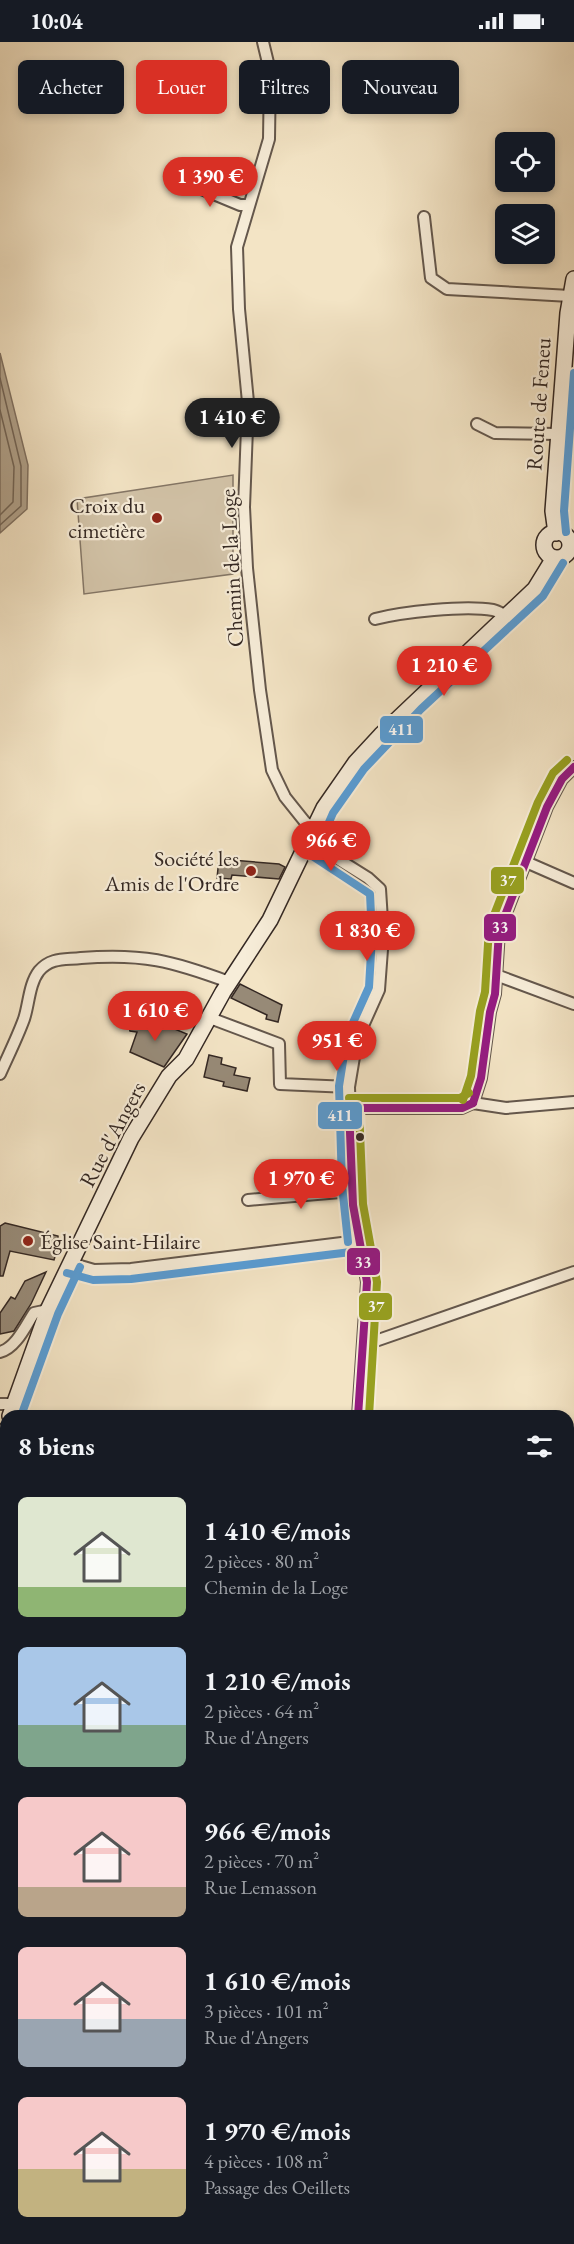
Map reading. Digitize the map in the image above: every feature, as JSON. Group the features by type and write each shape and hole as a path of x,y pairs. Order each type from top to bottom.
{"main road":[{"name":"Route de Feneu","path":"556,533 553,511 570,296 574,279"},
{"path":"556,533 566,536 572,543 564,556 554,558 547,553 544,544 548,536 556,533"},
{"name":"Rue d'Angers","path":"7,1408 48,1310 131,1138 170,1076 186,1059 229,982 270,920 324,808 356,762 381,735 534,589 554,558"}],"street":[{"name":"Chemin de la Loge","path":"263,42 270,71 269,139 237,248 239,309 248,402 244,507 248,579 260,690 272,770 285,797 305,822 312,835 380,889 383,936 379,990 357,1040 349,1087"},
{"path":"172,182 187,183 240,205 248,205"},
{"path":"424,217 431,278 447,289 570,296"},
{"path":"477,424 495,433 559,434"},
{"path":"375,619 396,613 459,610 495,610 506,616"},
{"path":"473,1103 481,1078 490,1012 495,994 499,931 547,807 562,779 574,767"},
{"path":"526,862 574,883"},
{"path":"0,1074 24,1017 32,984 39,971 53,960 122,955 156,958 229,982"},
{"path":"496,975 574,1004"},
{"path":"210,1018 279,1044 280,1084 349,1087 352,1191 358,1241 367,1282 359,1410"},
{"path":"349,1108 462,1108 473,1103 506,1108 574,1102"},
{"path":"248,1200 352,1191"},
{"path":"70,1263 94,1270 131,1269 358,1241"},
{"path":"364,1345 574,1272"},
{"path":"0,1352 5,1351 16,1341 34,1312 48,1310"}],"shaded area":[{"path":"233,475 233,574 84,594 77,499"}],"water":[{"path":"0,353 28,465 27,509 0,533"}],"building":[{"name":"Société les Amis de l'Ordre","path":"219,859 279,864 285,867 279,879 232,875 231,879 217,878"},
{"path":"240,984 282,1005 278,1022 266,1019 267,1015 231,998"},
{"path":"127,1021 165,1025 187,1034 164,1067 130,1052 137,1032 130,1031"},
{"path":"209,1055 222,1058 221,1064 236,1068 234,1075 250,1078 247,1091 223,1086 224,1082 204,1077"},
{"name":"Église Saint-Hilaire","path":"5,1223 58,1236 58,1247 54,1260 10,1251 3,1276 0,1276 0,1226"},
{"path":"46,1272 31,1304 14,1331 0,1334 0,1313 11,1297 15,1299 25,1281"}],"transit line":[{"name":"411","path":"566,532 564,511 574,373"},
{"name":"411","path":"319,845 333,813 364,769 421,709 543,596 563,563"},
{"name":"37","path":"463,1100 471,1076 480,1011 485,992 489,928 538,802 553,773 567,760"},
{"name":"33","path":"473,1103 481,1078 490,1012 495,994 499,931 547,807 562,779 574,767"},
{"name":"411","path":"303,850 370,894 372,936 369,987 347,1036 339,1086 342,1185 348,1242"},
{"name":"37","path":"349,1098 460,1098 469,1093"},
{"name":"33","path":"349,1108 462,1108 473,1103"},
{"name":"33","path":"349,1108 353,1205 367,1282 358,1410"},
{"name":"37","path":"359,1108 363,1204 377,1282 369,1410"},
{"name":"411","path":"67,1273 93,1280 131,1279 359,1251"},
{"name":"411","path":"23,1410 58,1314 80,1267"}],"place":[{"name":"Croix du cimetière","path":"157,518"},
{"name":"Société les Amis de l'Ordre","path":"251,871"},
{"name":"Église Saint-Hilaire","path":"28,1241"}]}
